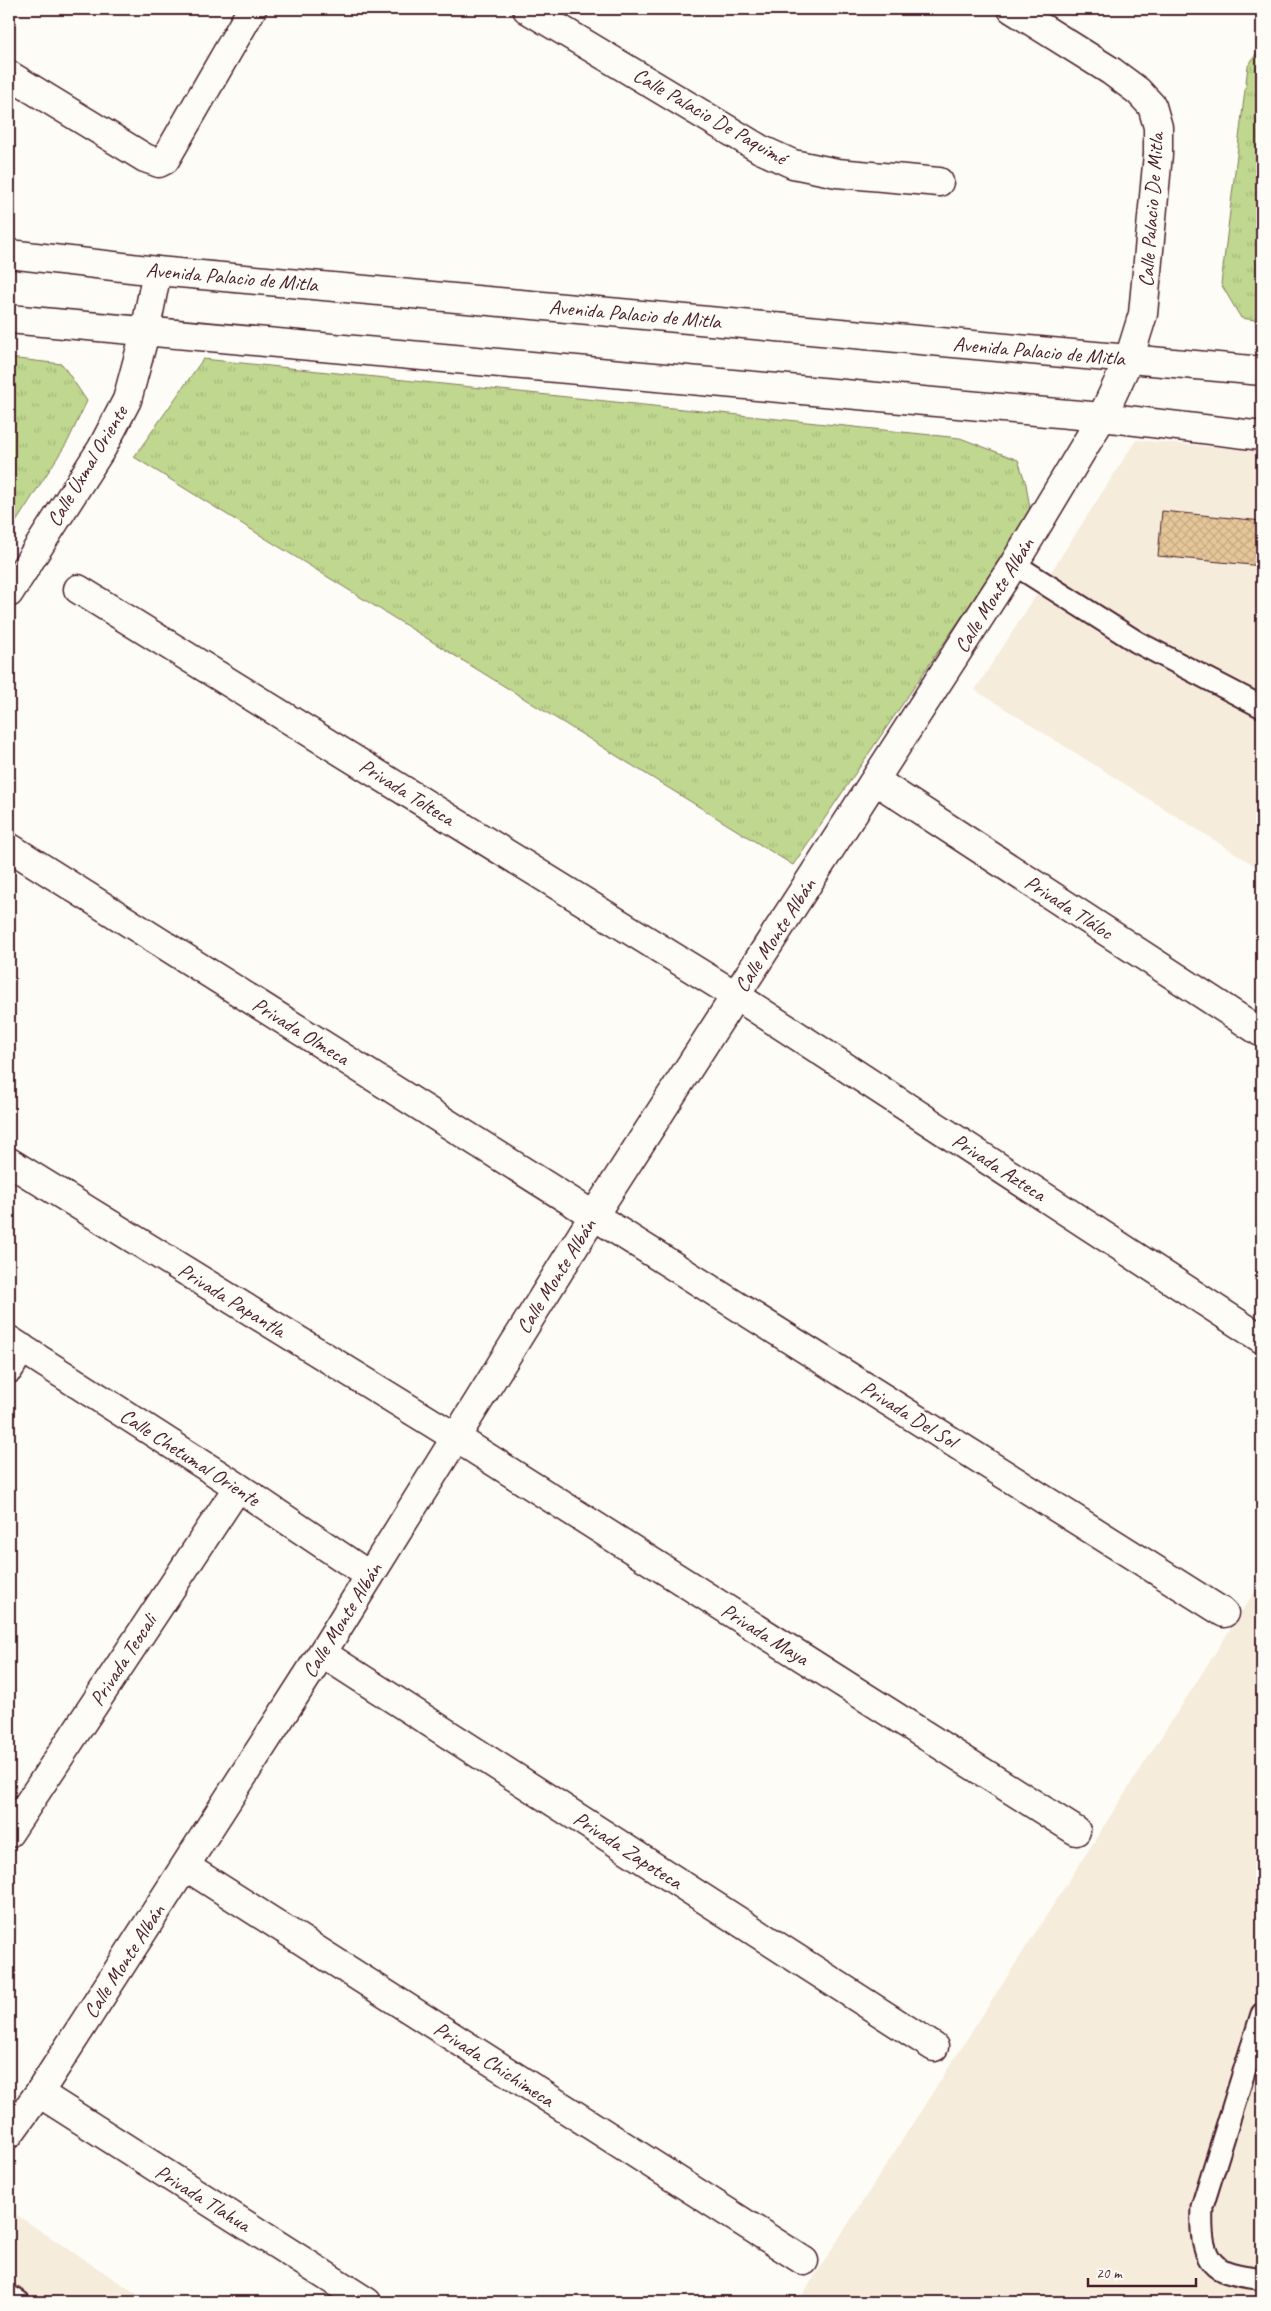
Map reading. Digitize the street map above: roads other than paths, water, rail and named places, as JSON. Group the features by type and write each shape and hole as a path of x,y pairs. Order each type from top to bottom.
{"street":[{"path":"9,75 145,158 160,163 165,160 252,9"},
{"name":"Calle Palacio De Paquimé","path":"527,9 760,149 793,164 837,173 939,182"},
{"name":"Calle Palacio De Mitla","path":"1012,9 1111,71 1138,91 1152,106 1158,127 1158,154 1142,314 1129,359 1102,417"},
{"name":"Avenida Palacio de Mitla","path":"9,254 158,271 1262,371"},
{"name":"Calle Uxmal Oriente","path":"9,593 102,448 127,400 145,333 158,271"},
{"path":"9,319 145,333 1102,417 1262,436"},
{"name":"Calle Monte Albán","path":"9,2134 39,2093 322,1653 594,1215 735,995 876,781 1014,564 1102,417"},
{"name":"Privada Tolteca","path":"78,589 735,995"},
{"name":"Privada Tláloc","path":"876,781 1262,1033"},
{"name":"Privada Olmeca","path":"9,848 594,1215"},
{"name":"Privada Azteca","path":"735,995 1262,1339"},
{"name":"Privada Papantla","path":"9,1162 455,1437"},
{"name":"Privada Del Sol","path":"594,1215 1224,1613"},
{"name":"Calle Chetumal Oriente","path":"13,1352 238,1487 370,1576"},
{"name":"Privada Maya","path":"455,1437 1076,1831"},
{"name":"Privada Teocali","path":"9,1833 238,1487"},
{"name":"Privada Zapoteca","path":"322,1653 934,2047"},
{"name":"Privada Chichimeca","path":"185,1866 804,2261"},
{"name":"Privada Tlahua","path":"39,2093 368,2302"}],"lane":[{"path":"1014,564 1137,642 1262,707"},
{"path":"1262,2014 1202,2207 1201,2234 1210,2260 1225,2272 1262,2279"},
{"path":"9,2296 18,2302"}]}
